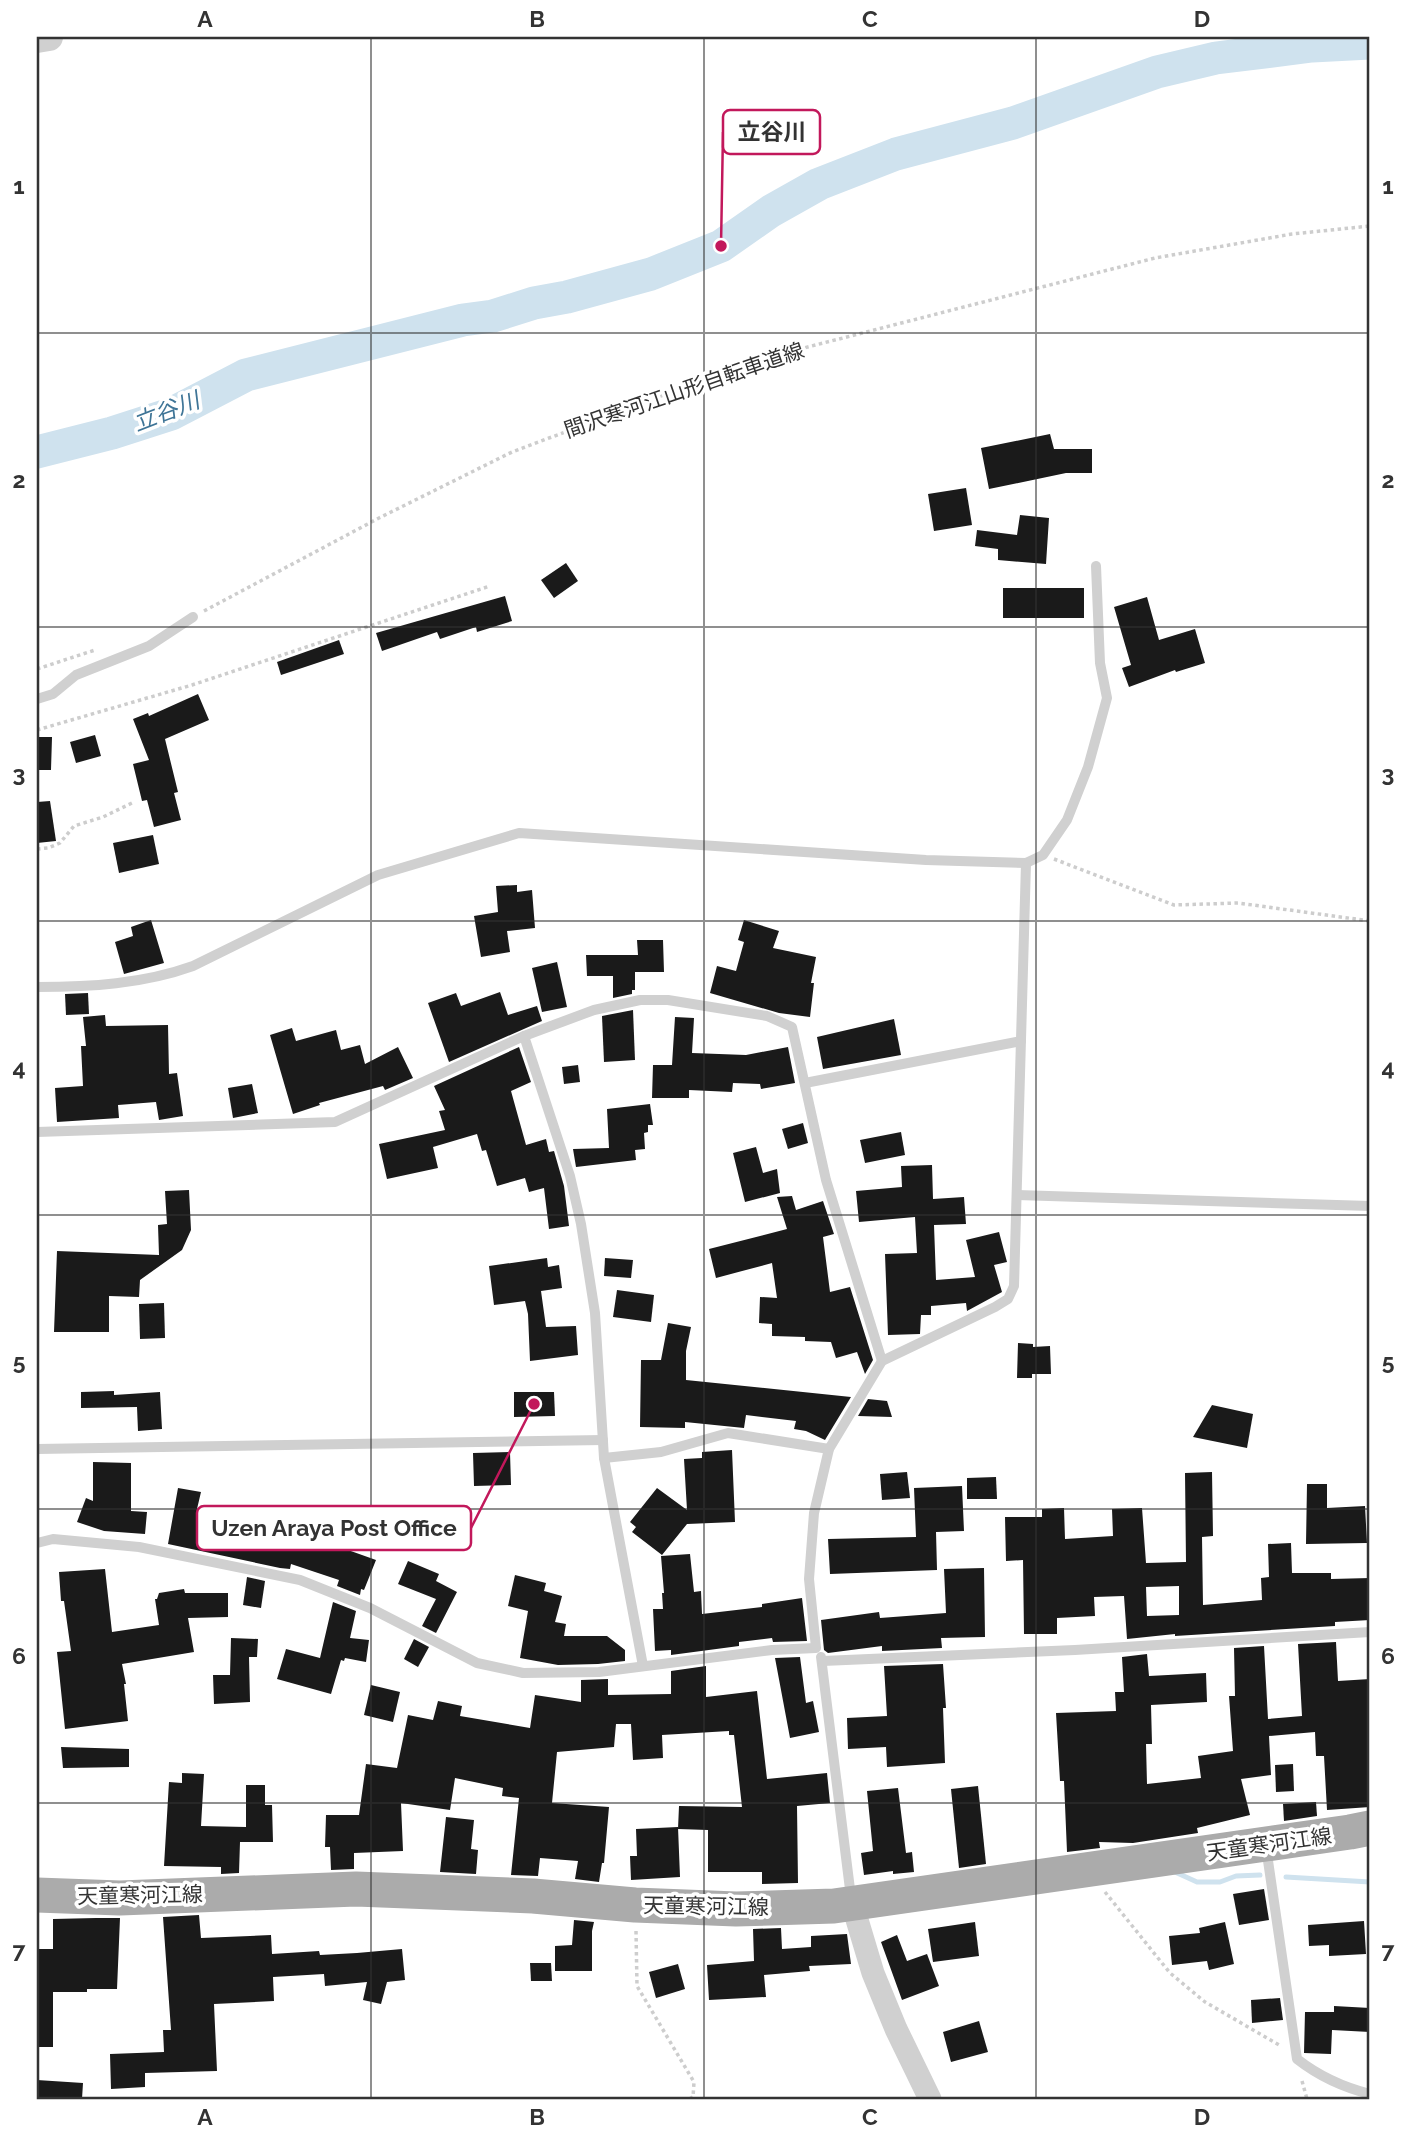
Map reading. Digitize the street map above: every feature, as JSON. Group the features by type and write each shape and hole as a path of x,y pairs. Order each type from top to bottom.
{"main road":[{"name":"天童寒河江線","path":"37,1895 120,1898 356,1889 533,1896 635,1905 736,1909 834,1906 1370,1828"}],"street":[{"path":"37,39 49,37"},
{"path":"852,1903 873,1973 896,2029 930,2099"}],"lane":[{"path":"37,987 93,987 166,975 193,966 378,875 519,833 926,860 1026,863 1042,855 1067,820 1088,767 1107,698 1100,663 1096,566"},
{"path":"37,699 53,694 76,675 149,646 193,617"},
{"path":"852,1903 823,1661 816,1648 809,1578 814,1513 829,1449 882,1361 1009,1299 1014,1286 1026,863"},
{"path":"37,1132 335,1122 524,1036 593,1010 640,1000 668,1000 767,1016 792,1027 826,1180 882,1361"},
{"path":"524,1036 570,1176 581,1224 595,1312 604,1458 643,1666"},
{"path":"805,1083 1021,1041"},
{"path":"1017,1195 1370,1206"},
{"path":"604,1458 662,1452 728,1433 829,1449"},
{"path":"37,1449 603,1440"},
{"path":"37,1543 53,1539 139,1547 300,1580 370,1608 477,1663 523,1673 589,1672 772,1650 816,1648"},
{"path":"823,1661 1075,1650 1370,1632"},
{"path":"1266,1844 1297,2059 1340,2086 1370,2094"}],"path":[{"name":"間沢寒河江山形自転車道線","path":"193,617 379,518 512,452 658,397 796,350 1155,258 1292,234 1370,226"},
{"path":"37,730 192,685 490,586"},
{"path":"37,669 95,650"},
{"path":"37,849 60,844 74,826 103,817 134,802"},
{"path":"1042,855 1174,905 1238,903 1370,921"},
{"path":"1088,1870 1170,1973 1205,2002 1282,2046 1297,2059"},
{"path":"635,1905 637,1986 694,2081 693,2097 689,2099"}],"building":[{"path":"1050,434 1054,449 1092,449 1092,473 1066,473 989,489 981,448"},
{"path":"966,488 972,525 934,531 928,494"},
{"path":"1020,515 1049,518 1046,564 998,560 998,549 975,546 977,530 1017,535"},
{"path":"566,563 578,581 554,598 541,580"},
{"path":"1003,588 1084,588 1084,618 1003,618"},
{"path":"505,596 512,621 477,632 476,627 440,639 437,632 382,651 376,633"},
{"path":"1147,597 1159,640 1195,629 1205,663 1176,672 1175,670 1129,687 1122,668 1131,665 1114,607"},
{"path":"339,640 344,654 281,675 277,662"},
{"path":"198,694 209,720 165,739 178,792 174,793 181,820 154,827 147,800 142,801 133,764 149,760 133,719 148,713 149,716"},
{"path":"95,735 101,756 76,763 70,742"},
{"path":"37,737 52,737 51,770 37,770"},
{"path":"50,801 56,841 37,843 37,802"},
{"path":"153,835 159,864 119,873 113,843"},
{"path":"517,885 517,892 532,890 535,928 507,931 510,952 481,957 474,916 498,912 496,886"},
{"path":"151,920 164,963 124,974 115,942 133,936 131,927"},
{"path":"744,920 779,931 773,948 816,957 811,983 814,983 810,1017 779,1013 710,993 717,966 736,971 744,942 738,940"},
{"path":"637,940 663,940 664,972 635,972 635,990 632,990 632,994 613,998 613,976 587,976 586,955 638,955"},
{"path":"557,962 567,1007 542,1012 532,968"},
{"path":"500,992 508,1015 537,1006 542,1021 449,1062 428,1003 456,993 461,1006"},
{"path":"88,993 89,1014 66,1015 65,994"},
{"path":"633,1010 635,1060 604,1062 602,1016"},
{"path":"105,1015 106,1026 168,1025 169,1074 177,1073 183,1116 159,1120 156,1102 118,1105 119,1118 57,1122 55,1088 83,1086 81,1046 86,1046 83,1017"},
{"path":"675,1017 694,1018 692,1053 746,1055 788,1047 795,1083 761,1089 760,1084 733,1083 732,1092 689,1090 689,1098 652,1098 653,1065 672,1065"},
{"path":"894,1019 901,1055 823,1069 817,1037"},
{"path":"292,1028 296,1041 336,1030 341,1050 360,1045 365,1064 398,1047 413,1078 385,1090 383,1086 319,1103 320,1105 293,1114 270,1035"},
{"path":"519,1047 531,1082 511,1091 526,1145 546,1139 549,1152 554,1151 564,1186 569,1226 549,1229 544,1188 529,1192 525,1178 497,1186 486,1150 482,1151 477,1134 433,1147 438,1168 387,1179 379,1144 445,1130 439,1111 445,1110 434,1086"},
{"path":"578,1065 580,1082 564,1084 562,1067"},
{"path":"252,1084 258,1113 233,1118 228,1088"},
{"path":"650,1104 653,1125 648,1125 648,1132 644,1133 645,1149 635,1150 636,1160 576,1167 573,1149 609,1148 607,1109"},
{"path":"803,1123 808,1143 788,1149 782,1129"},
{"path":"901,1132 905,1155 865,1163 860,1140"},
{"path":"756,1147 763,1173 777,1169 780,1193 745,1202 733,1153"},
{"path":"932,1165 933,1199 964,1197 966,1224 934,1225 936,1280 975,1277 966,1240 999,1232 1007,1262 994,1265 1002,1292 967,1311 966,1303 931,1306 931,1315 921,1315 920,1334 888,1335 885,1254 917,1253 915,1217 859,1222 856,1191 902,1187 901,1166"},
{"path":"189,1190 191,1230 182,1250 140,1280 139,1297 109,1296 109,1332 54,1332 57,1251 159,1255 158,1225 167,1224 165,1191"},
{"path":"792,1196 796,1210 823,1201 834,1234 823,1237 830,1292 850,1287 873,1360 865,1374 857,1352 836,1358 831,1342 805,1341 805,1337 772,1336 772,1324 759,1323 760,1297 777,1298 772,1263 716,1278 709,1249 787,1229 777,1197"},
{"path":"547,1258 548,1267 559,1265 562,1288 541,1291 546,1327 576,1326 578,1355 530,1361 525,1301 494,1305 489,1266"},
{"path":"605,1258 633,1260 631,1278 604,1276"},
{"path":"617,1290 654,1295 651,1322 613,1317"},
{"path":"164,1303 165,1338 140,1339 139,1304"},
{"path":"668,1323 691,1327 686,1351 686,1380 851,1397 825,1440 806,1431 794,1429 796,1421 746,1415 744,1428 685,1422 685,1428 640,1427 641,1360 661,1360"},
{"path":"1018,1343 1033,1344 1033,1347 1050,1346 1051,1374 1032,1374 1032,1378 1017,1378"},
{"path":"114,1391 114,1395 160,1392 162,1429 138,1431 137,1407 81,1408 81,1392"},
{"path":"514,1392 554,1392 555,1416 514,1417"},
{"path":"868,1399 887,1401 892,1417 858,1416"},
{"path":"1212,1405 1253,1414 1247,1448 1193,1437"},
{"path":"732,1450 735,1522 687,1524 662,1555 632,1532 636,1527 630,1522 657,1488 687,1510 684,1459 702,1458 702,1452"},
{"path":"510,1452 511,1485 474,1486 473,1453"},
{"path":"93,1462 131,1463 131,1511 147,1512 145,1534 104,1531 77,1522 86,1498 93,1501"},
{"path":"907,1472 910,1498 882,1500 880,1474"},
{"path":"1212,1472 1213,1536 1202,1537 1203,1605 1262,1600 1261,1578 1269,1577 1268,1544 1291,1543 1292,1573 1331,1573 1331,1579 1370,1578 1370,1620 1335,1622 1335,1626 1127,1639 1124,1596 1094,1597 1095,1616 1057,1618 1057,1634 1024,1634 1023,1560 1006,1561 1005,1517 1042,1517 1042,1509 1064,1508 1065,1539 1113,1536 1112,1509 1142,1508 1146,1563 1186,1562 1185,1473","holes":["1179,1586 1179,1615 1147,1616 1146,1587"]},
{"path":"996,1477 997,1499 967,1499 967,1478"},
{"path":"1307,1484 1327,1484 1327,1508 1365,1506 1367,1543 1306,1544"},
{"path":"962,1486 964,1531 936,1532 937,1570 830,1574 828,1539 916,1537 914,1488"},
{"path":"178,1488 201,1492 197,1509 244,1515 243,1526 306,1535 376,1560 364,1590 361,1589 360,1595 337,1586 339,1580 291,1564 290,1569 280,1568 168,1544"},
{"path":"690,1554 694,1592 701,1591 702,1614 762,1607 762,1604 802,1598 807,1641 773,1642 772,1638 739,1642 739,1646 671,1655 671,1650 655,1651 653,1609 663,1609 661,1556"},
{"path":"408,1561 439,1574 436,1581 457,1592 436,1633 422,1626 436,1599 398,1584"},
{"path":"984,1568 985,1637 941,1638 942,1648 882,1651 882,1646 828,1653 824,1650 821,1620 879,1612 880,1618 946,1613 944,1569"},
{"path":"105,1569 112,1632 159,1625 155,1599 159,1593 184,1589 185,1593 228,1593 228,1617 188,1618 194,1652 122,1664 128,1721 65,1729 57,1652 71,1651 64,1601 61,1601 59,1572"},
{"path":"515,1575 546,1583 544,1591 562,1596 555,1622 566,1624 564,1636 607,1636 625,1650 625,1661 558,1665 520,1658 528,1611 508,1606"},
{"path":"247,1577 265,1581 261,1608 243,1605"},
{"path":"333,1602 356,1611 350,1638 369,1640 366,1662 345,1658 344,1661 341,1660 331,1694 277,1679 286,1649 320,1658"},
{"path":"231,1638 258,1639 257,1657 249,1657 250,1702 214,1704 213,1675 230,1675"},
{"path":"414,1639 429,1647 418,1667 404,1659"},
{"path":"1336,1642 1338,1681 1370,1679 1370,1807 1327,1810 1324,1756 1316,1756 1315,1732 1269,1736 1271,1775 1241,1779 1250,1815 1197,1828 1198,1833 1133,1843 1099,1842 1100,1848 1067,1852 1064,1781 1060,1781 1056,1713 1116,1711 1115,1692 1124,1692 1122,1657 1147,1654 1149,1676 1206,1673 1207,1702 1151,1705 1152,1744 1146,1744 1147,1784 1201,1778 1198,1756 1233,1751 1229,1696 1235,1696 1234,1648 1264,1646 1268,1719 1302,1716 1298,1644"},
{"path":"800,1657 806,1703 813,1701 819,1732 790,1738 775,1658"},
{"path":"943,1664 946,1708 943,1708 945,1763 887,1767 886,1747 848,1749 847,1718 887,1716 884,1666"},
{"path":"706,1666 706,1697 757,1691 767,1779 827,1773 830,1803 797,1806 798,1883 762,1884 762,1872 708,1872 708,1830 678,1829 679,1806 742,1807 734,1735 729,1735 729,1731 662,1735 663,1758 633,1760 631,1724 616,1724 614,1747 557,1752 552,1803 609,1807 604,1863 599,1882 575,1879 578,1861 540,1858 538,1876 511,1875 519,1798 502,1796 503,1788 455,1778 450,1810 401,1803 403,1851 354,1853 354,1869 331,1870 330,1847 325,1847 326,1815 359,1815 366,1764 397,1768 408,1715 433,1720 438,1701 462,1706 460,1716 530,1728 535,1695 581,1702 581,1680 608,1679 608,1695 671,1694 671,1671"},
{"path":"371,1685 400,1692 393,1722 364,1715"},
{"path":"61,1747 129,1749 129,1767 63,1768"},
{"path":"1293,1764 1294,1791 1276,1792 1275,1765"},
{"path":"182,1773 204,1774 201,1826 246,1827 246,1785 265,1785 265,1805 272,1805 273,1842 240,1842 239,1873 221,1874 221,1867 164,1866 169,1782 182,1783"},
{"path":"978,1786 986,1864 959,1868 951,1789"},
{"path":"898,1788 906,1853 912,1852 914,1872 893,1874 893,1871 864,1875 861,1853 873,1851 867,1791"},
{"path":"1316,1802 1317,1816 1284,1821 1283,1804"},
{"path":"446,1817 474,1820 471,1849 478,1850 476,1874 440,1872"},
{"path":"678,1827 680,1877 631,1880 630,1856 637,1856 636,1829"},
{"path":"1264,1889 1269,1920 1239,1925 1233,1894"},
{"path":"199,1915 201,1938 271,1935 272,1954 319,1951 320,1955 402,1949 405,1980 387,1982 381,2004 363,2000 367,1982 325,1986 324,1974 273,1977 274,2001 214,2004 217,2071 145,2073 145,2087 111,2089 110,2054 164,2052 163,2030 171,2030 163,1917"},
{"path":"120,1918 117,1989 53,1992 53,2047 37,2047 37,1949 53,1949 53,1919"},
{"path":"574,1920 594,1922 592,1971 555,1971 555,1946 572,1945"},
{"path":"1364,1921 1366,1954 1329,1956 1329,1945 1309,1946 1308,1925"},
{"path":"975,1922 979,1956 933,1962 928,1929"},
{"path":"1225,1922 1234,1964 1209,1970 1207,1961 1172,1965 1169,1936 1200,1933 1199,1928"},
{"path":"781,1928 782,1949 811,1947 811,1936 847,1934 851,1964 809,1966 810,1971 764,1975 766,1997 709,2000 707,1965 754,1961 753,1929"},
{"path":"897,1935 907,1961 927,1954 939,1986 902,2000 881,1942"},
{"path":"530,1963 551,1963 552,1981 531,1981"},
{"path":"678,1964 685,1989 656,1998 649,1972"},
{"path":"1280,1998 1283,2020 1252,2023 1251,2000"},
{"path":"1334,2006 1370,2008 1370,2032 1332,2030 1331,2054 1304,2053 1305,2012 1334,2012"},
{"path":"979,2021 988,2052 951,2062 943,2032"},
{"path":"37,2080 83,2083 82,2099 37,2099"}],"waterway":[{"name":"立谷川","path":"37,452 112,433 171,414 246,375 463,320 493,316 651,274 721,246 771,211 819,184 896,154 1013,123 1157,72 1216,58 1312,46 1370,43"},
{"path":"1175,1872 1197,1882 1220,1882 1236,1876 1260,1875"},
{"path":"1286,1877 1370,1882"}],"place":[{"name":"立谷川","path":"721,246"},
{"name":"Uzen Araya Post Office","path":"534,1404"}]}
